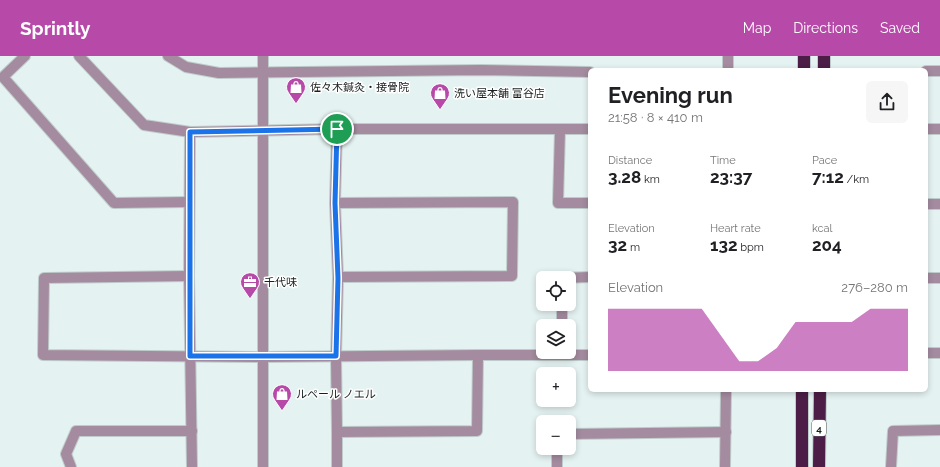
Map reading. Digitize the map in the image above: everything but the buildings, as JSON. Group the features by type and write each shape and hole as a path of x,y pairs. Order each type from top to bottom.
{"highway":[{"path":"804,56 804,68"},
{"path":"824,56 824,68"},
{"name":"4","path":"802,392 802,467"},
{"name":"4","path":"819,467 820,392"}],"street":[{"path":"25,56 3,77 114,202 189,202"},
{"path":"79,56 144,126 190,132 337,129 588,129"},
{"path":"168,56 186,67 219,73 481,70 588,72"},
{"path":"263,56 263,467"},
{"path":"728,56 728,68"},
{"path":"928,70 940,70"},
{"path":"337,129 335,203 338,278 336,356 337,467"},
{"path":"560,129 558,203 588,203"},
{"path":"928,129 940,129"},
{"path":"190,132 189,276 192,467"},
{"path":"335,203 513,202 512,276 338,278"},
{"path":"928,204 940,204"},
{"path":"189,276 44,278 43,355 262,357 536,354"},
{"path":"576,278 588,277"},
{"path":"928,278 940,278"},
{"path":"928,353 940,353"},
{"path":"337,432 477,431 478,355"},
{"path":"576,355 588,356"},
{"path":"725,467 726,392"},
{"path":"891,467 892,431 940,430"},
{"path":"71,467 66,454 76,431 192,431"},
{"path":"576,434 726,432"},
{"path":"556,455 557,467"}],"place":[{"name":"佐々木鍼灸・接骨院","path":"296,104"},
{"name":"洗い屋本舗 富谷店","path":"440,110"},
{"name":"千代味","path":"250,299"},
{"name":"ルペール ノエル","path":"282,411"}],"route":[{"path":"337,129 335,203 338,278 336,356 190,356 190,132 337,129"}]}
